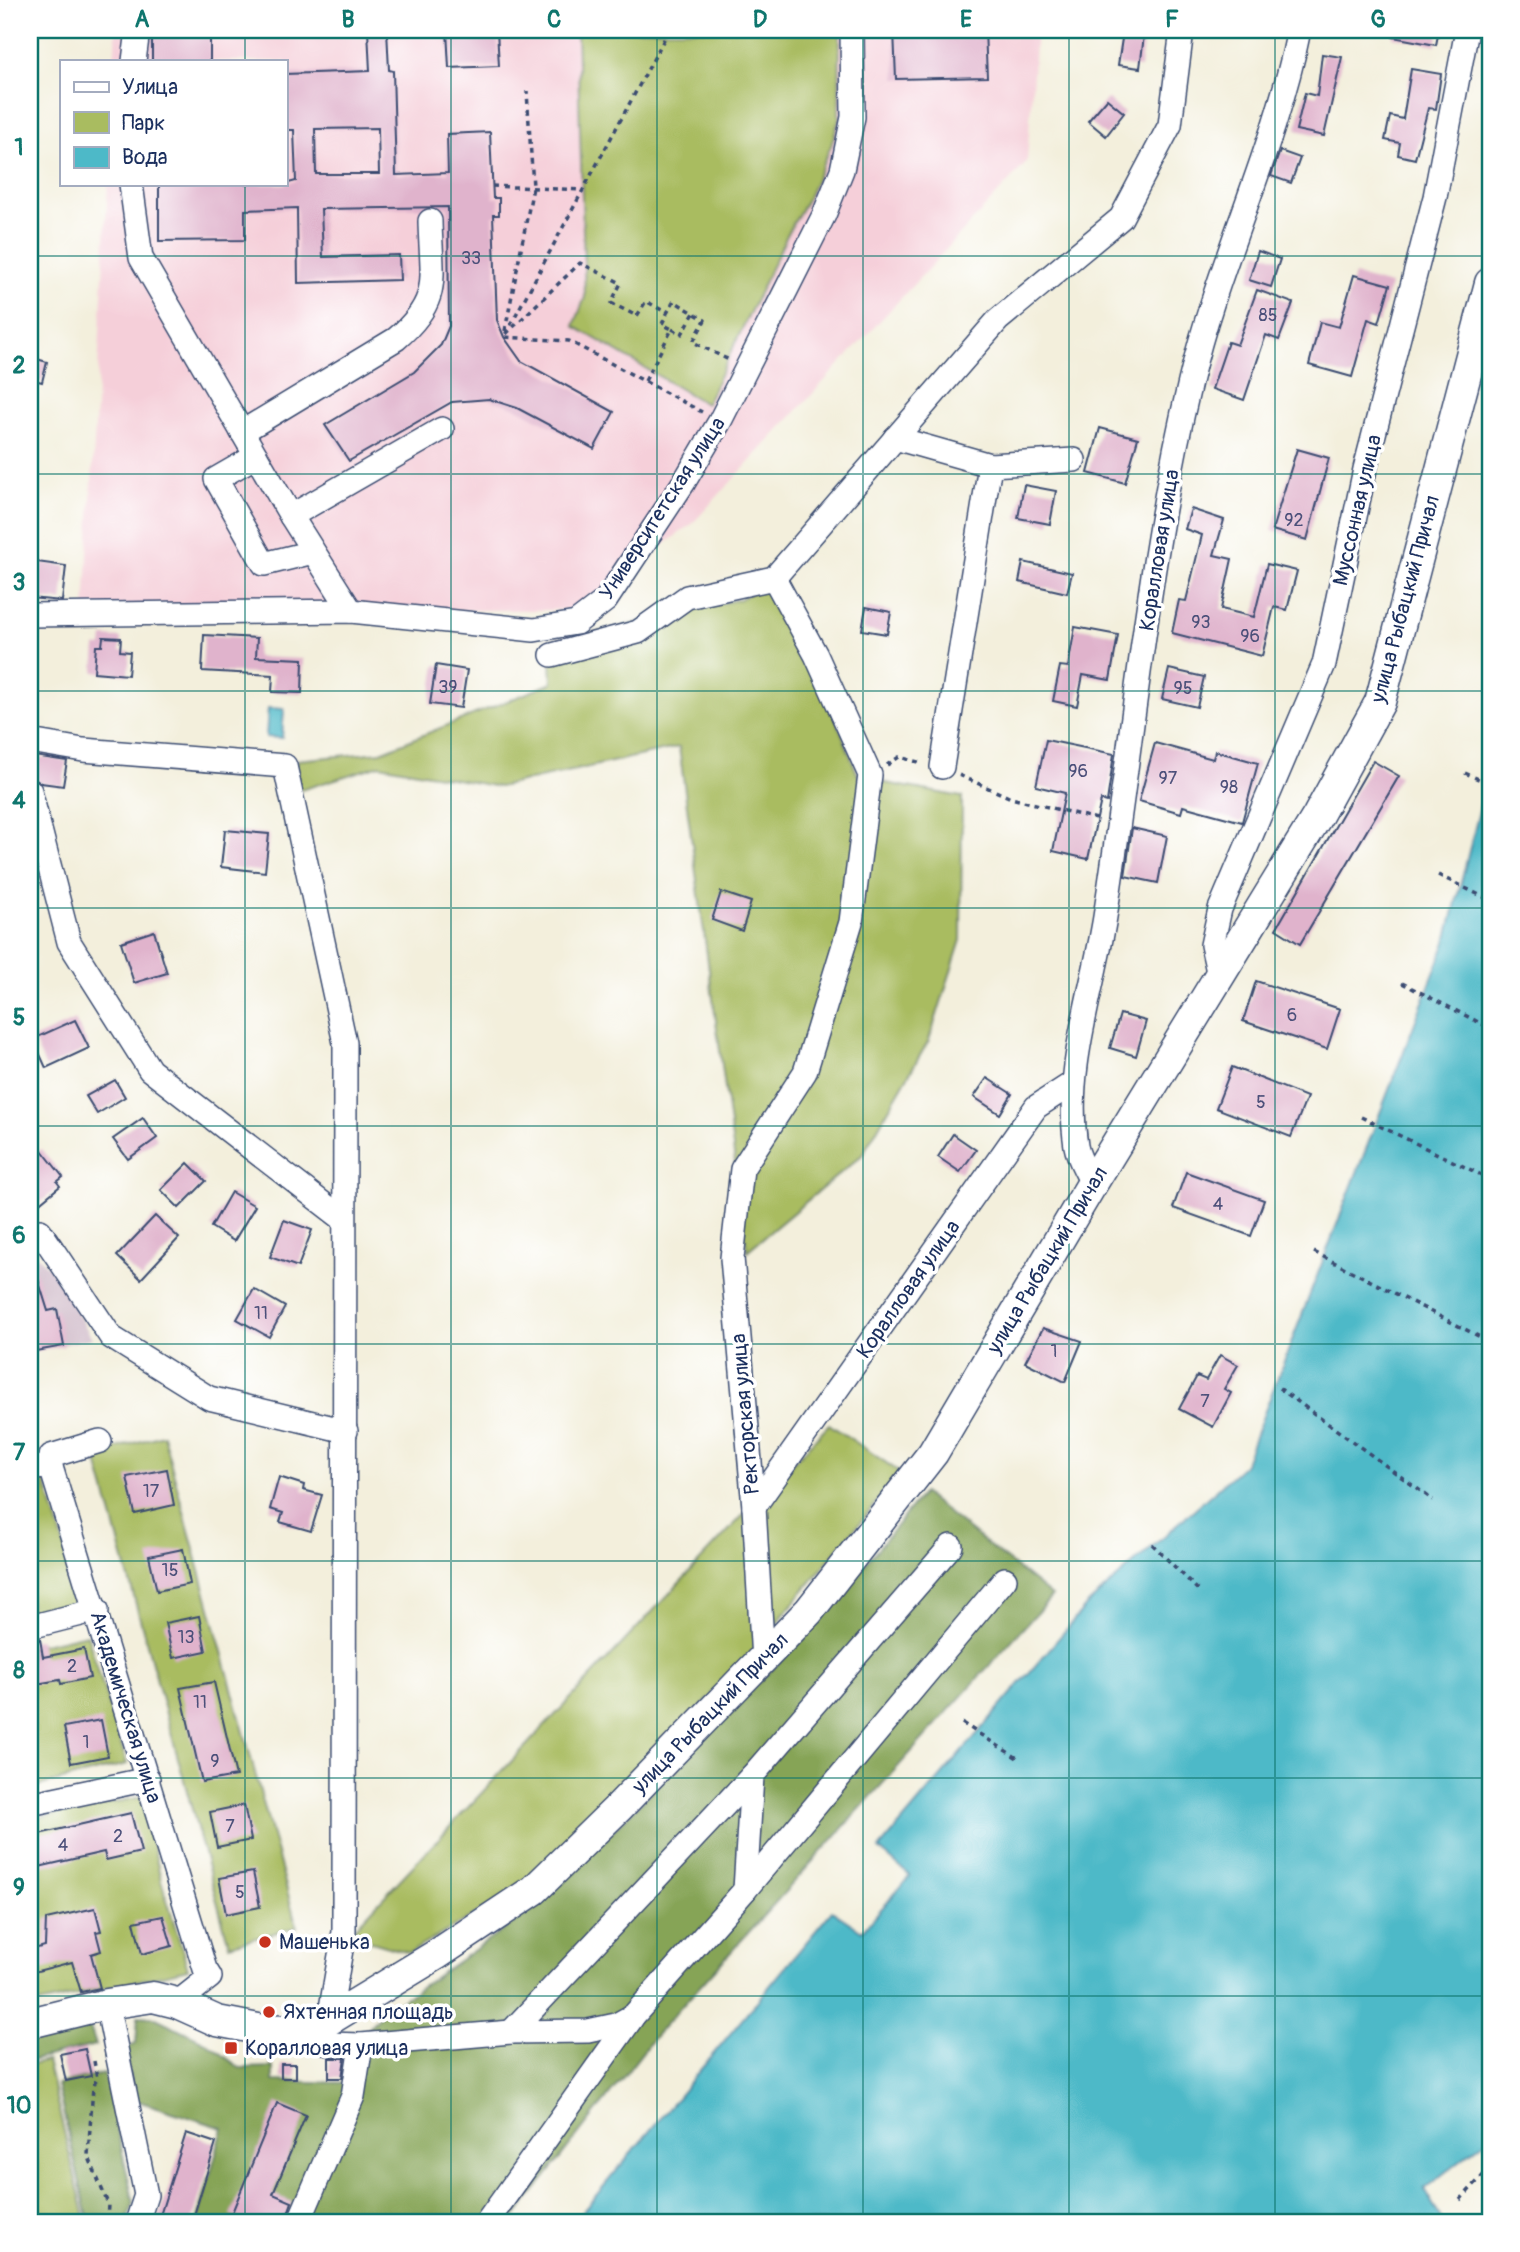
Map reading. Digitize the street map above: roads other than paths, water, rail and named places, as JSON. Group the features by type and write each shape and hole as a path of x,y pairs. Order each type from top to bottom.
{"main road":[{"name":"улица Рыбацкий Причал","path":"318,2023 436,1955 534,1890 809,1611 933,1453 1092,1184 1318,815 1380,702 1490,283"},
{"path":"30,2023 107,2004 153,1997 177,2003 217,2021 239,2027 280,2030 318,2023"}],"street":[{"path":"134,60 138,30"},
{"name":"Университетская улица","path":"30,615 351,611 534,630 576,623 606,600 684,482 746,369 824,215 842,170 853,117 852,30"},
{"path":"552,654 638,632 687,597 774,578 998,320 1121,218 1170,125 1182,30"},
{"name":"Коралловая улица","path":"1092,1184 1076,1149 1073,1083 1105,916 1172,463 1191,378 1224,260 1290,75 1299,30"},
{"name":"Муссонная улица","path":"1219,976 1212,945 1220,909 1324,664 1365,469 1436,197 1468,30"},
{"path":"131,186 141,258 291,516 351,611"},
{"path":"242,432 396,339 414,323 428,305 431,286 430,221"},
{"path":"291,516 442,429"},
{"path":"895,438 990,465 1074,460"},
{"path":"256,456 216,479 264,564 313,552"},
{"path":"942,767 990,465"},
{"name":"Ректорская улица","path":"763,1660 754,1507 732,1258 742,1169 805,1072 851,922 870,775 816,655 774,578"},
{"path":"30,741 83,750 285,766 345,1043 344,1932 318,2023 329,2044 361,2045 512,2032 589,2031 616,2025 634,2015"},
{"path":"30,791 69,942 150,1070 343,1219"},
{"name":"Коралловая улица","path":"754,1507 1036,1107 1073,1083"},
{"path":"40,1231 111,1337 209,1398 345,1432"},
{"path":"41,1468 51,1456 100,1441"},
{"name":"Академическая улица","path":"41,1468 97,1610 205,1969 210,1977 177,2003"},
{"path":"512,2032 752,1776 951,1546"},
{"path":"487,2222 634,2015 745,1890 1005,1580"},
{"path":"30,1627 97,1610"},
{"path":"745,1890 752,1776"},
{"path":"30,1804 148,1779"},
{"path":"107,2004 146,2195 137,2222"},
{"path":"299,2222 353,2096 361,2045"}],"water":[{"path":"268,708 284,709 282,738 266,737"},
{"path":"1490,768 1490,2137 1424,2189 1443,2222 574,2222 832,1911 862,1931 910,1876 879,1849 1087,1605 1244,1465 1446,942"}],"place":[{"name":"Машенька","path":"265,1942"},
{"name":"Яхтенная площадь","path":"269,2012"},
{"name":"Коралловая улица","path":"231,2048"}]}
